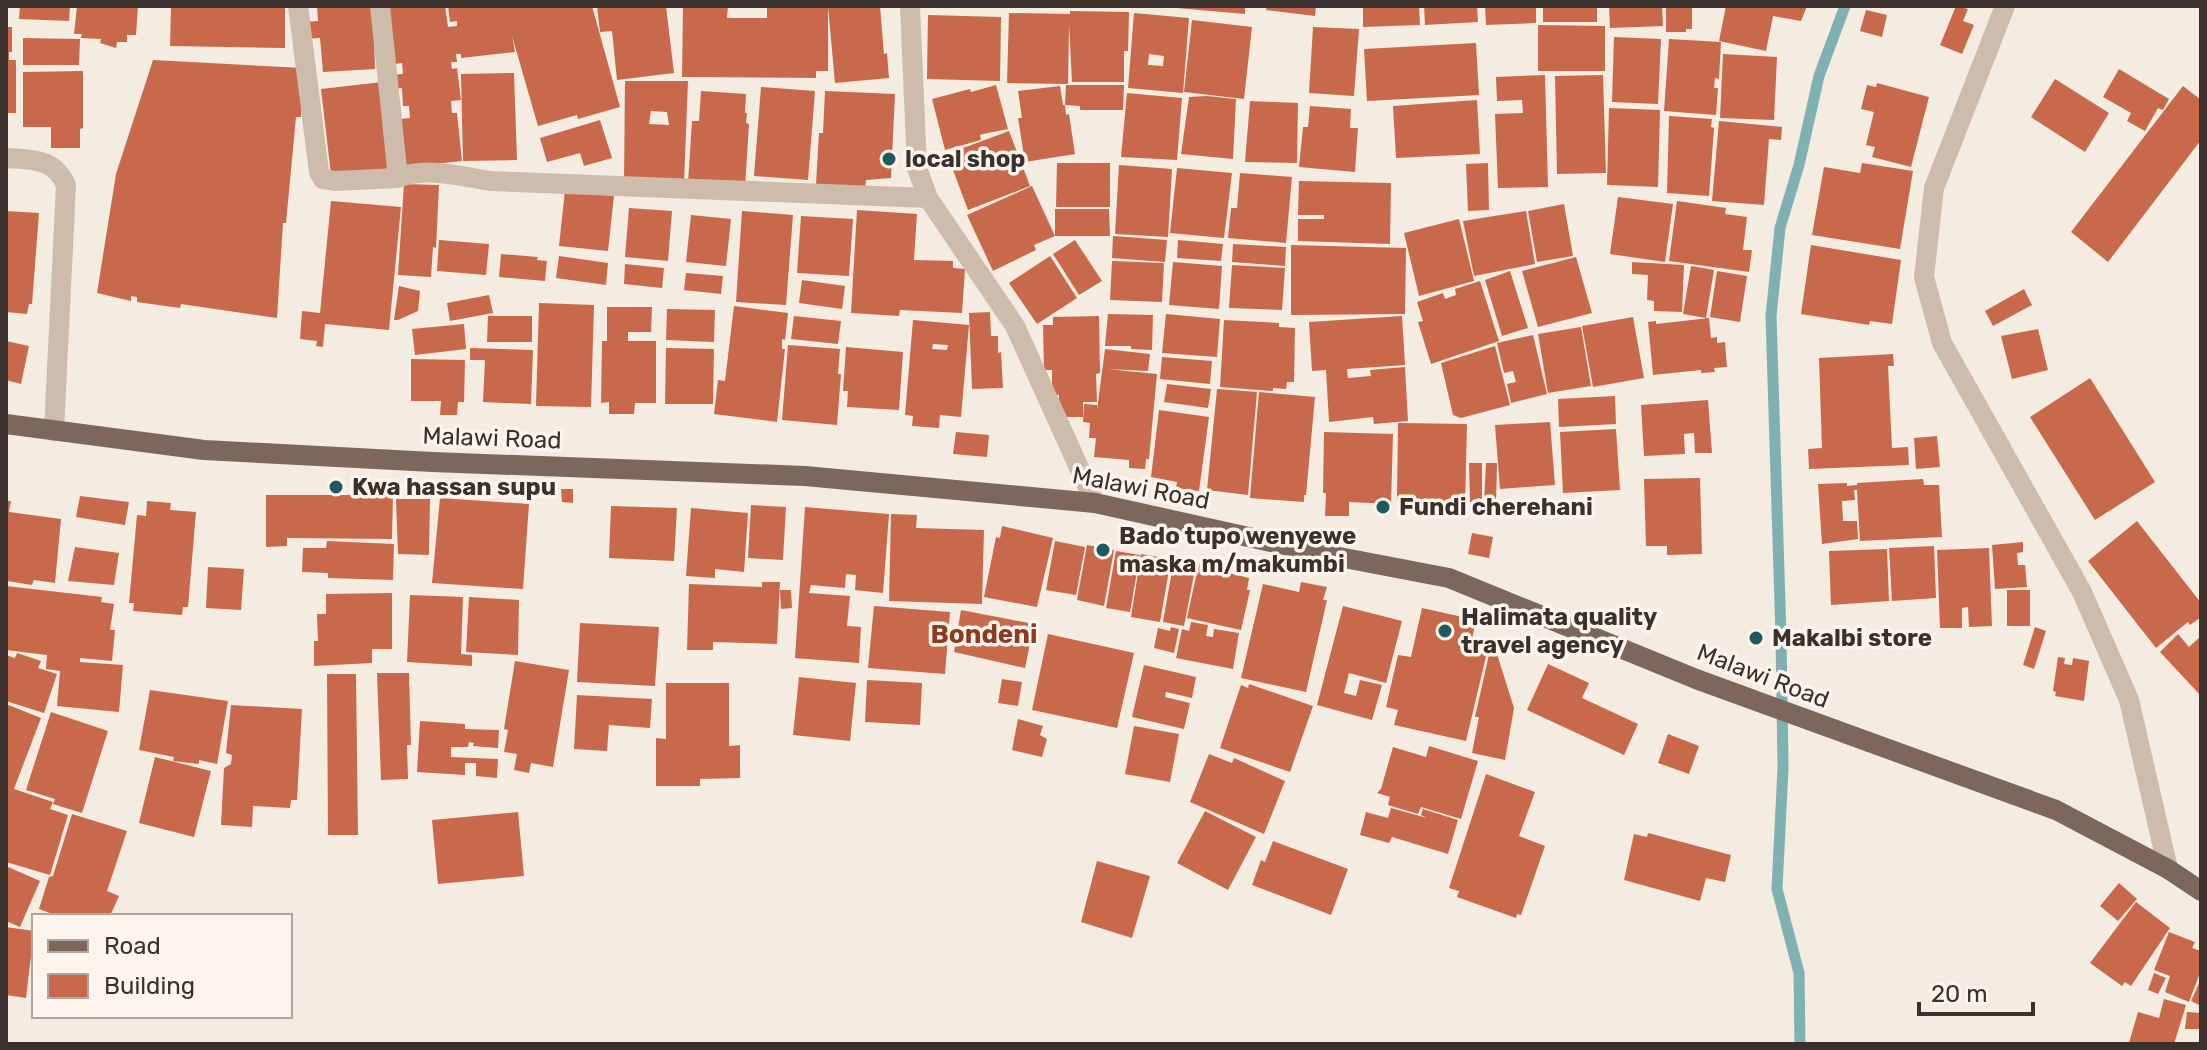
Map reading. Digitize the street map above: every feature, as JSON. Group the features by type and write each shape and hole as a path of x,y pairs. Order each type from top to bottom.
{"main road":[{"name":"Malawi Road","path":"6,424 204,450 805,476 1095,503 1449,578 1696,679 2056,810 2168,869 2201,891"}],"street":[{"path":"298,6 319,172 323,179 398,178 443,173 491,181 928,198"},
{"path":"380,6 398,178"},
{"path":"910,6 917,168 928,198 1015,326 1095,503"},
{"path":"2005,6 1934,188 1924,277 1942,343 2082,592 2129,700 2168,869"},
{"path":"6,158 38,160 60,171 66,185 54,431"}],"building":[{"path":"20,6 70,6 69,21 19,19"},
{"path":"77,6 138,6 136,35 127,35 127,42 117,42 116,48 100,43 101,39 81,38 82,34 74,34"},
{"path":"171,6 285,6 285,48 170,46"},
{"path":"317,6 373,6 375,69 323,72 320,38 305,39 305,22 318,21"},
{"path":"389,6 445,6 448,27 457,26 457,21 450,22 448,6 592,6 620,107 538,126 512,36 515,52 461,58 461,54 456,54 457,62 451,62 452,69 457,68 461,100 451,101 452,113 457,113 462,161 406,167 400,119 410,118 409,106 403,106 402,88 393,89 392,75 403,74 402,63 395,64"},
{"path":"597,6 666,6 674,73 617,80 612,31 600,32"},
{"path":"683,6 728,6 727,18 767,18 767,8 828,8 828,71 816,71 816,78 682,77"},
{"path":"828,6 880,6 889,78 835,83"},
{"path":"1245,6 1245,14 1177,8"},
{"path":"1267,6 1316,6 1315,16 1266,10"},
{"path":"1363,6 1419,6 1420,25 1363,27"},
{"path":"1424,6 1477,6 1478,22 1425,25"},
{"path":"1485,6 1536,6 1536,23 1486,25"},
{"path":"1543,6 1597,6 1597,22 1543,22"},
{"path":"1609,6 1662,6 1663,26 1610,28"},
{"path":"1666,6 1692,6 1692,29 1666,32"},
{"path":"1726,6 1807,6 1801,21 1773,16 1766,51 1719,41"},
{"path":"1956,6 1968,9 1963,21 1974,25 1962,54 1940,45"},
{"path":"1866,10 1887,15 1882,37 1860,31"},
{"path":"1070,11 1129,12 1124,82 1072,82 1069,24 1068,84 1007,83 1009,13 1070,14"},
{"path":"1134,13 1189,18 1183,93 1128,88","holes":["1149,54 1164,56 1163,66 1148,65"]},
{"path":"928,15 1001,17 1000,81 927,79"},
{"path":"1192,20 1252,27 1244,99 1184,92"},
{"path":"1538,25 1605,26 1605,71 1538,71"},
{"path":"6,27 12,27 9,60 16,60 16,113 6,113"},
{"path":"1313,27 1359,29 1354,96 1309,93"},
{"path":"1614,37 1661,39 1658,104 1612,102"},
{"path":"23,38 80,39 79,65 23,65"},
{"path":"1669,39 1721,42 1719,79 1715,78 1714,88 1718,88 1716,115 1664,111"},
{"path":"1476,43 1479,95 1367,101 1364,49"},
{"path":"1723,54 1777,57 1774,120 1720,118"},
{"path":"153,60 303,68 301,117 296,117 286,223 283,223 277,318 181,304 180,308 137,302 137,297 131,296 131,301 97,293 116,174"},
{"path":"2119,69 2169,99 2163,110 2158,108 2145,131 2127,121 2131,113 2103,97"},
{"path":"83,71 80,148 51,148 51,127 23,127 23,72"},
{"path":"514,73 517,160 463,161 461,74"},
{"path":"1545,75 1548,187 1498,188 1495,114 1523,113 1522,100 1497,101 1496,77"},
{"path":"1603,75 1606,173 1557,174 1555,76"},
{"path":"2055,79 2109,113 2085,152 2031,117"},
{"path":"625,81 688,81 684,183 624,180","holes":["651,111 667,112 669,125 649,124"]},
{"path":"382,82 392,168 331,175 321,89"},
{"path":"1877,83 1929,97 1911,167 1872,157 1875,147 1866,145 1874,112 1861,109 1867,85 1876,87"},
{"path":"996,85 1008,129 980,135 981,140 945,150 932,99"},
{"path":"1066,85 1124,85 1123,110 1080,110 1080,106 1065,105"},
{"path":"1060,86 1066,115 1069,114 1075,154 1025,162 1018,118 1022,118 1018,91"},
{"path":"2183,86 2201,100 2201,140 2108,262 2071,232"},
{"path":"761,87 815,91 808,180 754,176"},
{"path":"701,91 746,94 746,123 749,124 745,187 688,183 692,121 699,121"},
{"path":"825,91 895,94 891,178 866,180 865,188 816,184"},
{"path":"1127,93 1182,98 1177,160 1121,157"},
{"path":"1189,97 1236,99 1233,159 1181,154"},
{"path":"1477,100 1480,154 1396,158 1393,106"},
{"path":"1250,101 1298,103 1297,163 1245,162"},
{"path":"1310,106 1351,109 1350,128 1358,128 1355,172 1299,167 1303,127 1308,127"},
{"path":"1609,108 1660,110 1658,187 1607,185"},
{"path":"1669,116 1712,119 1709,196 1667,193"},
{"path":"600,120 612,158 584,166 580,153 547,162 540,138"},
{"path":"1719,121 1782,127 1781,140 1769,139 1764,205 1712,201"},
{"path":"1009,131 1030,186 968,210 947,154"},
{"path":"1057,163 1110,163 1110,207 1056,207"},
{"path":"1488,163 1489,210 1468,211 1466,164"},
{"path":"1862,163 1913,171 1900,249 1812,235 1824,167 1860,173"},
{"path":"1119,165 1172,169 1168,237 1115,234"},
{"path":"1177,168 1232,173 1224,238 1170,233"},
{"path":"1240,173 1292,177 1286,243 1228,238 1231,208 1237,208"},
{"path":"1299,181 1391,183 1390,244 1298,241 1298,219 1324,219 1324,215 1298,215"},
{"path":"404,184 439,185 436,248 433,247 431,277 398,275"},
{"path":"1032,186 1055,236 1034,245 1036,250 993,271 967,215"},
{"path":"565,190 614,196 608,251 559,246"},
{"path":"1618,197 1673,204 1665,262 1610,254"},
{"path":"331,201 401,207 389,330 325,324 323,347 316,346 317,341 300,339 302,311 320,313"},
{"path":"1677,201 1726,208 1725,214 1747,217 1743,250 1752,250 1749,272 1669,261"},
{"path":"1564,204 1573,256 1537,262 1528,211"},
{"path":"629,208 672,211 668,261 625,257"},
{"path":"1055,209 1109,209 1110,236 1055,236"},
{"path":"857,210 917,214 914,260 953,261 953,268 965,269 962,313 900,310 899,316 851,313"},
{"path":"6,211 39,213 32,304 29,304 27,314 6,312"},
{"path":"742,211 793,215 786,305 736,302"},
{"path":"1526,211 1535,264 1474,276 1463,221"},
{"path":"691,215 731,219 726,266 686,262"},
{"path":"801,216 853,219 849,276 797,273"},
{"path":"1459,219 1474,281 1419,296 1404,233"},
{"path":"1113,236 1167,240 1165,262 1112,258"},
{"path":"439,240 489,244 486,275 437,271"},
{"path":"1075,240 1102,281 1079,295 1053,254"},
{"path":"1178,240 1223,244 1221,261 1177,258"},
{"path":"1233,244 1286,247 1285,266 1232,262"},
{"path":"1291,245 1406,248 1405,314 1291,315"},
{"path":"1811,245 1901,260 1892,324 1870,321 1869,325 1801,314"},
{"path":"501,254 538,257 537,260 547,261 545,281 499,277"},
{"path":"559,256 608,263 606,285 556,278"},
{"path":"1050,256 1077,298 1037,324 1009,283"},
{"path":"1576,257 1592,313 1538,327 1522,271"},
{"path":"1112,261 1164,263 1162,302 1110,300"},
{"path":"1173,262 1222,266 1219,309 1169,305"},
{"path":"1632,262 1684,265 1682,312 1654,311 1654,301 1647,300 1648,275 1632,274"},
{"path":"625,264 664,268 662,288 624,284"},
{"path":"1232,265 1285,268 1282,310 1229,308"},
{"path":"1691,266 1714,270 1706,318 1683,314"},
{"path":"1510,271 1528,328 1502,336 1485,280"},
{"path":"1717,271 1747,276 1740,322 1710,317"},
{"path":"686,273 723,276 721,294 684,290"},
{"path":"802,280 845,286 842,309 799,303"},
{"path":"1480,281 1499,341 1431,364 1418,322 1423,321 1417,302 1443,293 1445,299 1456,295 1455,289"},
{"path":"399,286 420,291 418,311 394,320"},
{"path":"2024,289 2032,305 1993,326 1985,311"},
{"path":"489,295 493,313 450,321 447,303"},
{"path":"539,303 594,305 591,407 536,406"},
{"path":"734,306 788,313 785,340 782,339 782,349 785,349 777,422 714,414 718,380 725,381"},
{"path":"607,307 652,307 651,332 628,332 628,341 656,341 656,403 635,403 634,414 609,414 609,402 601,403 602,341 607,341"},
{"path":"667,309 715,310 714,342 666,340"},
{"path":"990,312 991,336 998,336 998,353 1001,352 1003,388 972,389 969,313"},
{"path":"1108,314 1153,315 1152,350 1105,346"},
{"path":"1166,314 1220,319 1217,357 1162,353"},
{"path":"488,316 532,316 532,342 487,342"},
{"path":"794,316 841,321 838,344 791,339"},
{"path":"1099,316 1097,402 1083,402 1083,417 1059,417 1059,395 1052,395 1052,370 1044,370 1043,325 1053,325 1053,317"},
{"path":"1402,316 1405,365 1347,369 1348,378 1371,376 1370,370 1405,367 1408,421 1374,424 1373,417 1329,422 1326,370 1312,371 1309,322"},
{"path":"1633,317 1644,378 1593,387 1582,326"},
{"path":"1709,318 1711,338 1717,337 1717,343 1725,342 1727,367 1714,368 1715,372 1701,373 1701,370 1653,375 1648,322 1656,321 1656,324"},
{"path":"913,320 969,325 961,417 940,415 939,428 912,426 913,416 905,415","holes":["933,344 948,345 947,350 932,349"]},
{"path":"1224,320 1279,323 1279,327 1295,328 1294,382 1287,382 1286,389 1273,388 1273,391 1220,387"},
{"path":"464,324 466,349 415,355 412,329"},
{"path":"1581,327 1591,386 1548,393 1538,334"},
{"path":"2038,329 2048,370 2012,379 2001,336"},
{"path":"1533,335 1547,394 1511,403 1507,384 1516,382 1513,371 1504,373 1497,343"},
{"path":"6,341 29,346 21,384 6,380"},
{"path":"788,345 840,349 837,425 782,420"},
{"path":"1495,346 1510,405 1461,418 1453,415 1441,363"},
{"path":"846,347 903,352 899,410 847,407 848,391 843,391"},
{"path":"470,348 533,350 531,404 483,402 485,360 470,360"},
{"path":"666,348 714,349 713,404 665,404"},
{"path":"1105,349 1150,354 1148,371 1107,369 1157,374 1149,459 1146,459 1145,469 1129,468 1129,460 1094,457 1096,438 1089,438 1090,423 1083,422 1084,404 1097,405 1097,410"},
{"path":"1893,354 1894,366 1888,366 1892,448 1908,447 1909,465 1809,469 1808,449 1822,448 1819,358"},
{"path":"1162,357 1212,361 1210,384 1160,379"},
{"path":"411,359 465,360 464,402 458,402 457,415 440,415 441,401 411,401"},
{"path":"2090,378 2155,482 2095,520 2030,417"},
{"path":"1167,384 1211,389 1208,408 1164,402"},
{"path":"1217,389 1257,392 1248,495 1207,490"},
{"path":"1259,392 1315,397 1304,502 1250,498"},
{"path":"1615,396 1616,424 1559,427 1558,399"},
{"path":"1708,400 1712,453 1695,453 1694,433 1684,434 1685,454 1644,456 1641,405"},
{"path":"1159,410 1209,417 1199,491 1176,488 1177,482 1151,477"},
{"path":"1550,422 1555,485 1500,489 1495,425"},
{"path":"1398,423 1467,424 1465,505 1425,504 1425,511 1407,510 1407,502 1397,501"},
{"path":"1616,429 1620,490 1563,493 1560,432"},
{"path":"956,432 989,435 987,457 953,454"},
{"path":"1324,432 1393,434 1391,504 1349,502 1349,516 1325,516"},
{"path":"1937,436 1940,467 1916,469 1914,438"},
{"path":"1469,463 1482,463 1482,502 1470,502"},
{"path":"1486,463 1497,463 1496,503 1484,502"},
{"path":"1700,478 1702,554 1667,555 1667,546 1646,546 1644,479"},
{"path":"1923,479 1924,485 1939,485 1942,537 1860,541 1857,490 1854,490 1855,500 1842,501 1843,521 1857,521 1858,539 1822,544 1818,484 1847,483 1847,486"},
{"path":"561,489 573,489 573,503 562,502"},
{"path":"266,495 393,495 392,539 287,538 287,546 266,547"},
{"path":"80,496 129,502 125,525 76,517"},
{"path":"440,498 529,504 523,589 432,583"},
{"path":"396,499 430,499 429,555 398,554"},
{"path":"6,501 11,501 9,512 61,519 55,583 34,580 32,585 7,581"},
{"path":"147,501 171,503 170,510 196,512 188,607 183,607 182,615 133,611 134,603 129,603 137,515 146,516"},
{"path":"751,505 786,507 783,560 748,558"},
{"path":"611,506 677,508 674,561 609,558"},
{"path":"805,507 889,514 883,593 855,590 856,575 846,574 845,588 811,585 809,593 850,596 847,626 861,627 859,663 795,658"},
{"path":"691,508 748,513 744,572 715,569 715,578 686,576"},
{"path":"891,514 917,515 916,528 984,530 982,604 889,601"},
{"path":"2137,521 2201,603 2201,617 2190,625 2188,622 2156,648 2088,561"},
{"path":"1002,526 1053,538 1037,607 984,597 996,537 1000,538"},
{"path":"1472,533 1493,537 1489,558 1468,554"},
{"path":"327,541 394,544 393,580 328,578 328,573 302,572 303,548 326,548"},
{"path":"1055,541 1085,547 1076,595 1046,590"},
{"path":"2023,542 2023,552 2017,553 2018,565 2025,565 2027,587 1995,589 1992,545"},
{"path":"1087,545 1114,550 1104,606 1077,600"},
{"path":"1934,546 1936,598 1892,601 1889,548"},
{"path":"75,547 119,553 114,585 68,581"},
{"path":"1989,548 1992,626 1969,627 1968,607 1962,608 1962,628 1940,628 1937,550"},
{"path":"1887,549 1889,601 1831,605 1829,551"},
{"path":"1116,551 1140,555 1130,612 1106,608"},
{"path":"1141,554 1171,559 1160,622 1131,617"},
{"path":"1174,559 1196,564 1184,626 1163,622"},
{"path":"1199,563 1249,578 1247,590 1250,590 1241,630 1187,618"},
{"path":"208,567 244,569 241,610 206,608"},
{"path":"762,582 780,582 777,644 713,642 713,650 687,650 689,584 762,587"},
{"path":"1301,582 1327,587 1323,600 1327,600 1306,692 1241,678 1263,584 1299,592"},
{"path":"6,586 102,597 101,602 114,604 110,630 115,630 112,661 80,658 80,662 123,665 119,712 57,706 60,671 46,669 47,655 6,650"},
{"path":"780,590 791,590 792,608 781,609"},
{"path":"2007,590 2030,590 2030,626 2007,626"},
{"path":"392,593 392,649 372,649 372,663 314,666 314,641 318,641 317,614 326,614 326,594"},
{"path":"410,595 463,597 461,654 472,655 472,666 407,662"},
{"path":"469,597 519,600 518,655 466,652"},
{"path":"874,606 950,612 945,674 868,668"},
{"path":"1343,606 1402,621 1386,683 1349,673 1344,693 1356,696 1360,680 1382,685 1372,720 1317,705"},
{"path":"1422,608 1476,620 1471,644 1488,648 1466,741 1394,725 1398,710 1386,707 1398,655 1411,657"},
{"path":"961,610 1034,624 1025,668 954,652"},
{"path":"1191,622 1208,625 1206,636 1213,637 1214,629 1239,633 1233,669 1176,658 1182,629 1189,631"},
{"path":"580,623 659,627 655,686 577,682"},
{"path":"1171,627 1179,629 1174,653 1154,648 1158,628 1170,631"},
{"path":"2035,627 2046,631 2034,669 2023,665"},
{"path":"1048,634 1134,653 1117,728 1032,710"},
{"path":"2178,634 2189,647 2201,636 2201,696 2160,652"},
{"path":"1490,650 1496,651 1514,708 1505,760 1472,753 1479,717 1475,717"},
{"path":"17,653 41,661 38,668 57,674 44,713 6,701 6,655 15,658"},
{"path":"2058,657 2065,658 2064,664 2072,665 2073,658 2089,661 2084,701 2055,696"},
{"path":"515,661 569,670 553,767 531,763 529,773 514,770 517,754 504,752 508,730 504,729"},
{"path":"1548,664 1589,683 1582,698 1638,724 1624,755 1527,710"},
{"path":"1144,665 1196,677 1192,698 1166,692 1165,697 1190,703 1184,729 1132,717"},
{"path":"377,673 409,673 411,745 407,745 408,779 381,780"},
{"path":"327,674 356,674 358,835 328,835"},
{"path":"799,677 856,683 850,741 793,735"},
{"path":"1002,679 1022,682 1018,706 998,703"},
{"path":"867,680 922,683 920,725 865,722"},
{"path":"666,683 729,683 729,746 740,745 740,778 700,779 700,786 656,786 656,738 666,739"},
{"path":"1249,684 1313,706 1290,772 1220,748 1241,685 1248,688"},
{"path":"150,690 228,701 217,764 199,760 199,764 173,761 174,757 139,750"},
{"path":"577,695 652,699 650,728 609,725 607,751 574,749"},
{"path":"6,704 41,718 14,789 53,802 50,809 68,815 50,875 6,862"},
{"path":"231,705 302,709 297,800 291,800 290,808 253,806 252,827 221,825 224,768 231,764 232,755 226,753"},
{"path":"51,712 108,731 82,813 53,804 55,799 26,790"},
{"path":"1018,719 1043,726 1040,735 1047,739 1042,757 1012,750"},
{"path":"420,721 465,724 465,729 499,730 498,748 473,746 474,743 469,742 468,747 451,747 451,757 498,759 497,778 476,776 476,763 465,763 465,775 417,772"},
{"path":"1134,726 1179,734 1170,782 1125,774"},
{"path":"1668,734 1699,746 1689,774 1658,763"},
{"path":"1429,746 1478,761 1461,819 1421,807 1418,814 1388,805 1390,797 1377,793 1381,789 1393,747 1426,757"},
{"path":"1209,754 1232,763 1234,758 1285,781 1264,834 1190,802"},
{"path":"155,757 211,771 194,837 139,823"},
{"path":"1486,774 1535,792 1519,836 1545,846 1521,915 1517,914 1516,918 1457,897 1459,891 1449,888"},
{"path":"1391,808 1427,818 1421,815 1423,809 1458,820 1448,854 1392,837 1389,843 1360,835 1366,812 1388,818"},
{"path":"1205,811 1256,837 1228,890 1177,863"},
{"path":"518,812 524,876 438,884 432,820"},
{"path":"72,814 127,831 107,891 119,896 111,914 53,914 39,909 49,877 53,876"},
{"path":"1648,833 1731,855 1725,882 1706,878 1700,901 1624,880 1634,834 1647,837"},
{"path":"1273,841 1348,869 1331,915 1252,885 1261,860 1265,862"},
{"path":"1097,861 1150,876 1132,938 1081,922"},
{"path":"6,866 40,881 20,927 6,921"},
{"path":"2119,883 2137,899 2118,921 2100,906"},
{"path":"2136,902 2170,928 2131,986 2125,982 2122,986 2090,963"},
{"path":"6,927 32,931 26,998 6,995"},
{"path":"2169,932 2195,942 2192,948 2201,951 2201,970 2189,1002 2165,992 2170,976 2154,970"},
{"path":"2154,973 2166,978 2158,994 2148,990"},
{"path":"2201,979 2201,1006 2191,1001"},
{"path":"2164,999 2186,1005 2174,1044 2129,1043 2138,1012 2159,1018"},
{"path":"2187,1012 2201,1013 2201,1029 2185,1029"}],"waterway":[{"path":"1800,1044 1799,973 1777,889 1783,768 1771,316 1780,228 1799,165 1819,76 1845,6"}],"place":[{"name":"local shop","path":"889,159"},
{"name":"Kwa hassan supu","path":"336,487"},
{"name":"Fundi cherehani","path":"1383,507"},
{"name":"Bado tupo wenyewe maska m/makumbi","path":"1103,550"},
{"name":"Halimata quality travel agency","path":"1445,631"},
{"name":"Makalbi store","path":"1756,638"}],"district":[{"name":"Bondeni","path":"984,634"}]}
